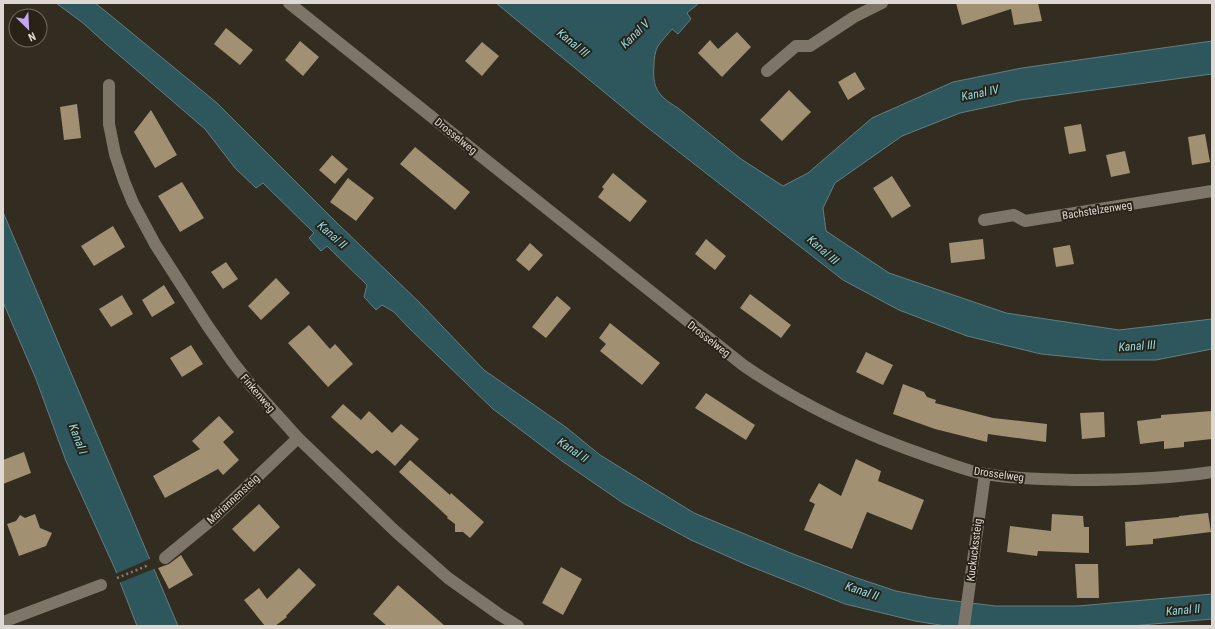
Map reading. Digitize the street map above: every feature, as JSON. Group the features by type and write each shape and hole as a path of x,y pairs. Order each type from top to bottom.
{"street":[{"name":"Drosselweg","path":"289,3 695,329 761,378 836,420 900,447 984,474 1042,479 1109,480 1149,479 1212,472"},
{"path":"767,71 796,46 810,46 854,17 882,3"},
{"name":"Finkenweg","path":"109,85 109,124 115,154 124,181 144,224 207,325 232,361 253,388 298,438 395,531 441,572 500,615 518,626"},
{"name":"Bachstelzenweg","path":"984,220 1014,215 1025,221 1212,191"},
{"name":"Mariannensteig","path":"165,558 216,517 298,438"},
{"name":"Kuckuckssteig","path":"964,626 984,474"},
{"path":"3,622 101,585"}],"path":[{"path":"120,577 150,565"}],"water":[{"name":"Kanal II","path":"56,3 95,3 104,10 217,103 338,224 420,303 484,370 567,428 600,455 694,513 793,554 896,591 932,598 995,606 1078,606 1212,594 1212,619 1130,626 946,626 915,621 845,604 747,565 691,540 623,503 562,461 493,409 394,312 382,305 376,310 364,297 367,285 327,246 321,251 309,238 314,233 263,183 256,188 235,168 205,129 83,23"},
{"path":"496,3 699,3 687,13 691,19 678,34 672,29 657,48 654,58 655,86 661,95 741,159 783,186 808,173 872,118 953,82 1022,68 1212,41 1212,74 1020,100 960,113 902,136 835,183 823,208 826,231 889,273 1006,313 1119,330 1212,319 1212,349 1156,360 1102,360 1041,354 967,336 899,310 843,280 643,124"},
{"name":"Kanal I","path":"3,212 178,626 137,626 115,569 66,461 36,379 3,302"}],"pier":[{"path":"152,558 156,568 119,583 115,574"}],"building":[{"path":"956,3 1038,3 1042,21 1014,25 1011,9 962,25"},
{"path":"226,28 253,50 240,65 214,44"},
{"path":"737,32 751,47 722,77 698,53 710,40 718,49"},
{"path":"300,41 319,57 303,76 285,60"},
{"path":"482,42 499,56 482,76 465,61"},
{"path":"855,72 865,89 848,100 838,82"},
{"path":"789,90 811,112 782,141 760,120"},
{"path":"77,104 81,138 64,140 60,107"},
{"path":"151,110 177,155 155,168 134,132"},
{"path":"1081,124 1086,151 1069,154 1064,127"},
{"path":"1205,134 1210,162 1192,165 1188,137"},
{"path":"415,147 470,192 455,210 400,164"},
{"path":"1125,151 1130,173 1111,177 1106,155"},
{"path":"332,155 348,169 335,184 319,170"},
{"path":"613,173 647,201 630,222 598,197 604,189 602,187"},
{"path":"892,176 911,206 892,218 873,188"},
{"path":"348,178 374,198 356,221 330,202"},
{"path":"182,182 204,218 180,232 158,196"},
{"path":"113,226 125,247 94,266 81,246"},
{"path":"706,239 726,256 715,270 695,254"},
{"path":"983,239 985,259 951,263 949,243"},
{"path":"530,243 543,255 529,271 516,260"},
{"path":"1070,245 1074,264 1056,267 1053,248"},
{"path":"226,262 238,279 223,289 211,272"},
{"path":"276,278 290,293 261,320 248,306"},
{"path":"164,285 175,303 152,317 142,300"},
{"path":"750,294 791,325 781,338 740,308"},
{"path":"122,295 133,314 111,327 99,309"},
{"path":"557,296 571,308 546,338 532,327"},
{"path":"610,323 660,363 642,385 600,351 606,344 599,338"},
{"path":"309,325 330,349 335,344 353,364 328,387 288,343"},
{"path":"191,345 203,364 182,377 170,358"},
{"path":"866,352 893,365 883,385 856,372"},
{"path":"903,384 924,392 927,397 936,400 935,403 993,418 1047,424 1046,442 988,434 987,442 935,429 893,414"},
{"path":"706,393 755,425 746,440 695,408"},
{"path":"343,404 361,420 369,411 392,433 401,424 419,439 395,466 377,450 372,454 331,417"},
{"path":"1212,411 1212,439 1184,442 1184,447 1164,449 1164,441 1140,444 1137,421 1161,418 1161,415"},
{"path":"1104,412 1105,437 1082,439 1080,413"},
{"path":"219,416 234,432 223,442 239,460 223,475 218,469 165,498 153,476 200,449 192,441"},
{"path":"24,452 31,473 3,484 3,460"},
{"path":"856,459 881,471 878,481 924,500 912,530 867,512 852,549 804,530 815,504 809,501 819,483 841,496"},
{"path":"410,460 484,522 470,538 463,532 455,532 455,524 399,472"},
{"path":"259,504 280,527 254,552 232,529"},
{"path":"1208,513 1211,532 1153,539 1153,544 1126,546 1125,522"},
{"path":"35,514 40,528 52,533 46,546 19,556 7,524 16,521 20,515 25,518"},
{"path":"1052,514 1083,516 1084,527 1089,527 1089,553 1038,551 1037,556 1007,552 1010,526 1051,531"},
{"path":"181,555 193,575 169,589 158,568 169,564"},
{"path":"1075,564 1098,564 1099,598 1077,598"},
{"path":"561,567 582,579 563,615 542,603"},
{"path":"299,568 316,585 286,616 287,617 275,626 265,626 244,600 259,588 267,599"},
{"path":"398,585 445,626 387,626 373,614"}],"water label":[{"name":"Kanal V","path":"635,34"},
{"name":"Kanal III","path":"573,43"},
{"name":"Kanal IV","path":"980,93"},
{"name":"Kanal III","path":"823,250"},
{"name":"Kanal III","path":"1137,346"}]}
